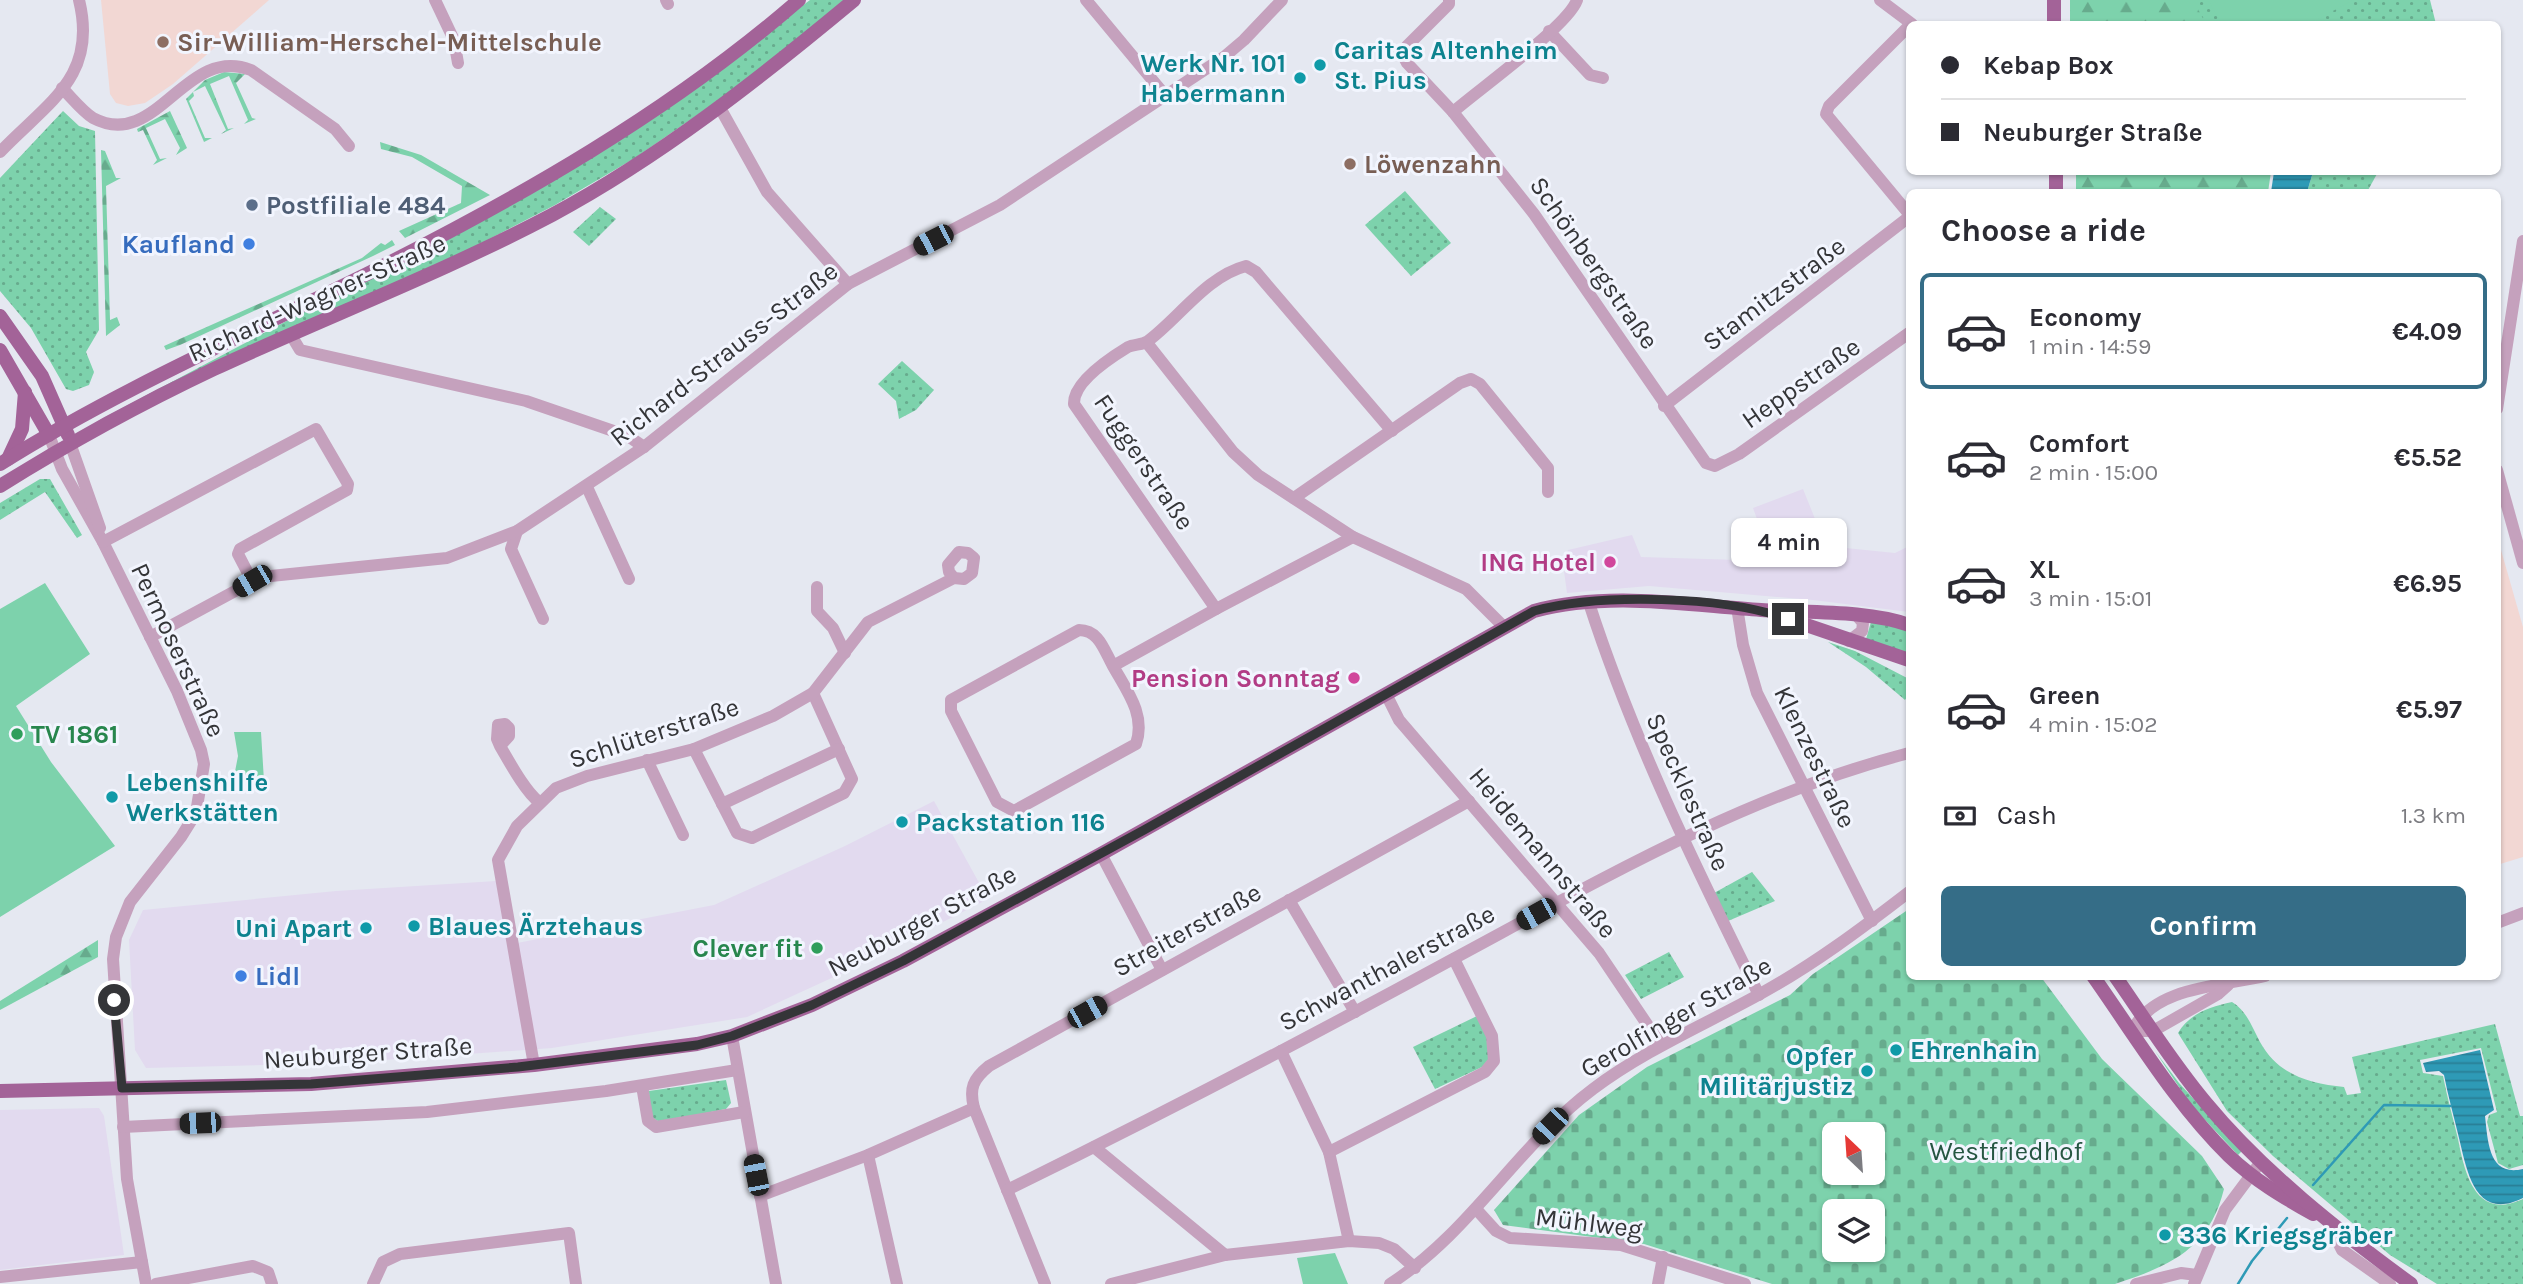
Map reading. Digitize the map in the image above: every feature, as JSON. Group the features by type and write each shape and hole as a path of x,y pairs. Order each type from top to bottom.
{"main road":[{"name":"Richard-Wagner-Straße","path":"4,461 49,435 400,257 573,162 648,115 799,0"},
{"name":"Richard-Wagner-Straße","path":"0,486 70,443 213,370 473,256 552,215 616,178 719,106 854,0"},
{"path":"2054,0 2054,21"},
{"path":"0,316 42,376 70,443"},
{"path":"0,350 49,435"},
{"path":"4,461 22,429 25,390"},
{"name":"Neuburger Straße","path":"0,1091 311,1084 534,1065 697,1045 781,1019 864,981 1101,854 1534,611 1589,603 1645,600 1858,617 1906,624"},
{"name":"Neuburger Straße","path":"1763,610 1906,659"},
{"name":"Neuburger Straße","path":"1888,655 1906,670"},
{"path":"2096,980 2197,1121 2251,1174 2335,1227 2411,1284"},
{"path":"2118,980 2206,1104 2262,1162 2335,1227"}],"street":[{"path":"0,152 73,76 84,48 79,0"},
{"path":"435,0 453,40 458,63"},
{"path":"1086,0 1164,94"},
{"name":"Richard-Strauss-Straße","path":"150,637 252,581 276,573 447,558 517,531 644,447 848,284 998,206 1164,94 1224,57 1282,0"},
{"name":"Schönbergstraße","path":"1449,0 1449,4 1407,46 1403,55 1453,112 1534,214 1698,457 1716,466"},
{"path":"1453,112 1549,31 1574,8 1577,0"},
{"path":"1880,0 1906,21"},
{"path":"1906,30 1829,106 1826,114 1906,211"},
{"path":"1549,31 1590,75 1603,78"},
{"path":"62,88 90,116 123,123 160,107 212,67 238,65 251,70 335,129 349,146"},
{"path":"719,106 767,192 848,284"},
{"name":"Stamitzstraße","path":"1664,406 1906,217"},
{"path":"2501,383 2523,241"},
{"name":"Fuggerstraße","path":"1216,609 1074,404 1074,394 1081,384 1128,347 1147,343 1220,279 1234,270 1246,267 1256,272 1392,431"},
{"path":"290,335 300,350 526,401 628,436 644,447"},
{"name":"Heppstraße","path":"1716,466 1788,421 1906,335"},
{"path":"1147,343 1233,452 1258,475 1353,537 1466,589 1503,626"},
{"path":"1294,499 1460,383 1471,379 1480,384 1548,468 1548,492"},
{"path":"103,542 316,429 348,484 347,489 240,549 238,554 252,581"},
{"name":"Permoserstraße","path":"49,435 55,453 150,637 196,736 204,764 200,802 190,825 130,902 116,937 114,1000 127,1179 146,1284"},
{"name":"Permoserstraße","path":"70,443 93,502 103,542"},
{"path":"2501,484 2523,563"},
{"path":"587,487 629,579"},
{"path":"517,531 511,549 543,620"},
{"path":"1113,666 1353,537"},
{"name":"Schlüterstraße","path":"534,1065 498,860 517,826 538,802 556,788 647,760 694,749 773,716 813,693 868,622 954,578"},
{"path":"817,587 817,611 833,628 845,653"},
{"name":"Specklestraße","path":"1589,603 1637,738 1681,838 1759,995"},
{"name":"Klenzestraße","path":"1737,607 1753,681 1803,787 1872,921"},
{"path":"1849,641 1862,631 1863,623 1858,617"},
{"path":"1079,630 1090,630 1096,635 1113,666 1139,714 1140,731 1136,744 1014,811 997,802 951,711 951,700 1079,630"},
{"path":"694,749 737,833 752,838 844,793 852,779 813,693"},
{"name":"Heidemannstraße","path":"1386,694 1399,720 1599,953 1661,1045"},
{"path":"500,747 523,779 527,792 538,802"},
{"path":"722,804 839,749"},
{"name":"Schwanthalerstraße","path":"1007,1190 1281,1051 1556,902 1681,838 1803,787 1857,767 1906,754"},
{"path":"647,760 683,835"},
{"name":"Streiterstraße","path":"974,1108 972,1085 978,1075 989,1066 1469,801"},
{"path":"1101,854 1162,970"},
{"name":"Gerolfinger Straße","path":"1390,1284 1415,1268 1476,1209 1555,1120 1592,1090 1661,1045 1759,995 1872,921 1906,894"},
{"path":"1289,900 1354,1012"},
{"path":"2501,922 2523,914"},
{"path":"1329,1152 1486,1072 1494,1061 1492,1036 1454,959"},
{"path":"2132,1031 2142,1015 2187,991 2249,980"},
{"path":"2132,1031 2153,1031 2218,994 2228,985"},
{"path":"732,1036 776,1284"},
{"path":"1281,1051 1329,1152 1349,1241"},
{"path":"123,1127 428,1112 642,1086 737,1070"},
{"path":"642,1086 648,1121 656,1127 744,1112"},
{"path":"760,1196 868,1155 974,1108 1045,1284"},
{"path":"1094,1147 1225,1255"},
{"path":"868,1155 897,1284"},
{"path":"2136,1284 2195,1279 2225,1210 2262,1162"},
{"name":"Mühlweg","path":"1476,1209 1496,1231 1510,1238 1621,1245 1745,1284"},
{"path":"2335,1227 2342,1251 2386,1283"},
{"path":"373,1284 383,1262 400,1254 569,1233 576,1284"},
{"path":"1111,1284 1225,1255 1349,1241 1379,1243 1394,1249 1415,1268"},
{"path":"1658,1284 1663,1257"},
{"path":"0,1277 142,1262"},
{"path":"156,1284 253,1266 268,1272 272,1284"}],"shaded area":[{"name":"Sir-William-Herschel-Mittelschule","path":"101,0 269,0 173,84 145,103 128,106 116,103 110,94"},
{"path":"1803,489 1826,546 1895,553 1906,548 1906,612 1813,600 1649,586 1567,593 1563,564 1568,550 1632,535 1641,557 1772,561 1753,508"},
{"path":"2501,550 2523,627 2523,857 2501,864"},
{"path":"934,801 988,899 849,970 747,1017 552,1048 342,1063 146,1068 135,1050 129,940 143,910 336,891 496,881 507,945 714,905 845,846"},
{"path":"99,1108 104,1116 124,1255 0,1270 0,1110"}],"green space":[{"path":"810,0 848,0 745,82 635,158 555,205 470,249 98,421 522,196 687,93"},
{"path":"2070,0 2430,0 2435,21 2070,21"},
{"path":"2071,0 2193,0 2204,21 2070,21"},
{"path":"2208,0 2353,0 2314,21 2220,21"},
{"path":"224,72 245,74 236,83 252,118 256,119 244,124 248,120 229,76 210,84 228,129 234,128 221,134 226,130 205,86 193,92 205,80"},
{"path":"193,92 194,96 189,101 205,138 212,138 204,142 186,99"},
{"path":"63,111 79,126 95,131 99,330 86,352 94,372 89,385 73,391 66,389 31,328 0,291 0,178"},
{"path":"170,111 187,148 176,155 180,148 165,119 146,128 160,159 167,158 153,165 157,160 143,130 138,132 137,129"},
{"path":"380,142 421,155 490,195 405,238 399,231 461,203 462,186 412,157 381,149"},
{"path":"101,150 105,151 116,178 121,178 106,186 110,320 117,317 120,325 106,336"},
{"path":"2076,175 2271,175 2268,189 2076,189"},
{"path":"2312,175 2376,175 2369,189 2308,189"},
{"path":"1405,191 1451,243 1411,276 1365,225"},
{"path":"600,207 616,219 589,246 573,232"},
{"path":"392,240 395,245 373,256 180,345 166,350 164,346 362,258 381,243 385,245"},
{"path":"902,361 934,390 916,410 899,419 896,401 878,384"},
{"path":"40,479 50,479 82,535 77,538 45,492 0,520 0,503"},
{"name":"TV 1861","path":"45,583 90,654 16,706 51,762 115,846 0,917 0,609"},
{"path":"1871,622 1906,628 1906,653 1866,639"},
{"path":"1828,642 1855,651 1906,677 1905,700 1866,667"},
{"path":"234,732 261,732 264,781 233,782 238,756"},
{"path":"1752,872 1775,901 1728,921 1714,893"},
{"name":"Westfriedhof","path":"1906,911 1906,980 2043,980 2102,1059 2202,1156 2224,1189 2208,1227 2184,1253 2153,1270 2115,1284 1772,1284 1644,1244 1503,1225 1494,1210 1579,1115 1647,1067 1790,995 1813,974"},
{"path":"98,940 98,957 0,1010 0,1001"},
{"path":"1669,952 1684,977 1641,999 1625,975"},
{"path":"2232,1002 2252,1025 2267,1053 2285,1070 2307,1080 2344,1087 2347,1095 2361,1093 2352,1057 2495,1024 2520,1116 2523,1116 2523,1165 2509,1169 2498,1163 2487,1122 2489,1115 2497,1112 2481,1048 2420,1060 2423,1073 2443,1076 2465,1167 2476,1191 2494,1204 2507,1204 2523,1199 2523,1284 2437,1284 2390,1255 2273,1156 2227,1111 2178,1033 2188,1020 2201,1012"},
{"path":"1477,1016 1487,1037 1490,1058 1482,1067 1435,1089 1413,1047"},
{"path":"2155,1051 2179,1083 2242,1151 2238,1155 2191,1105"},
{"path":"726,1080 731,1103 726,1109 660,1122 650,1117 649,1091"},
{"path":"1335,1253 1348,1284 1303,1284 1297,1258"}],"water":[{"path":"2274,175 2312,175 2308,189 2271,189"},
{"path":"2480,1050 2494,1110 2485,1116 2492,1156 2503,1168 2523,1169 2523,1198 2507,1204 2494,1203 2484,1198 2476,1189 2466,1165 2444,1075 2439,1071 2426,1072 2423,1063"}],"waterway":[{"path":"2313,1185 2384,1105 2451,1106"},
{"path":"2238,1284 2252,1261 2287,1218"}],"place":[{"name":"Sir-William-Herschel-Mittelschule","path":"163,42"},
{"name":"Caritas Altenheim St. Pius","path":"1320,65"},
{"name":"Werk Nr. 101 Habermann","path":"1300,78"},
{"name":"Löwenzahn","path":"1350,164"},
{"name":"Postfiliale 484","path":"252,205"},
{"name":"Kaufland","path":"249,244"},
{"name":"ING Hotel","path":"1610,562"},
{"name":"Pension Sonntag","path":"1354,678"},
{"name":"TV 1861","path":"17,734"},
{"name":"Lebenshilfe Werkstätten","path":"112,797"},
{"name":"Packstation 116","path":"902,822"},
{"name":"Blaues Ärztehaus","path":"414,926"},
{"name":"Uni Apart","path":"366,928"},
{"name":"Clever fit","path":"817,948"},
{"name":"Lidl","path":"241,976"},
{"name":"Ehrenhain","path":"1896,1050"},
{"name":"Opfer Militärjustiz","path":"1867,1071"},
{"name":"336 Kriegsgräber","path":"2165,1235"}],"route":[{"path":"114,1000 122,1088 311,1084 526,1066 697,1045 781,1019 864,981 1144,830 1534,611 1566,604 1645,600 1763,610 1788,619"}]}
